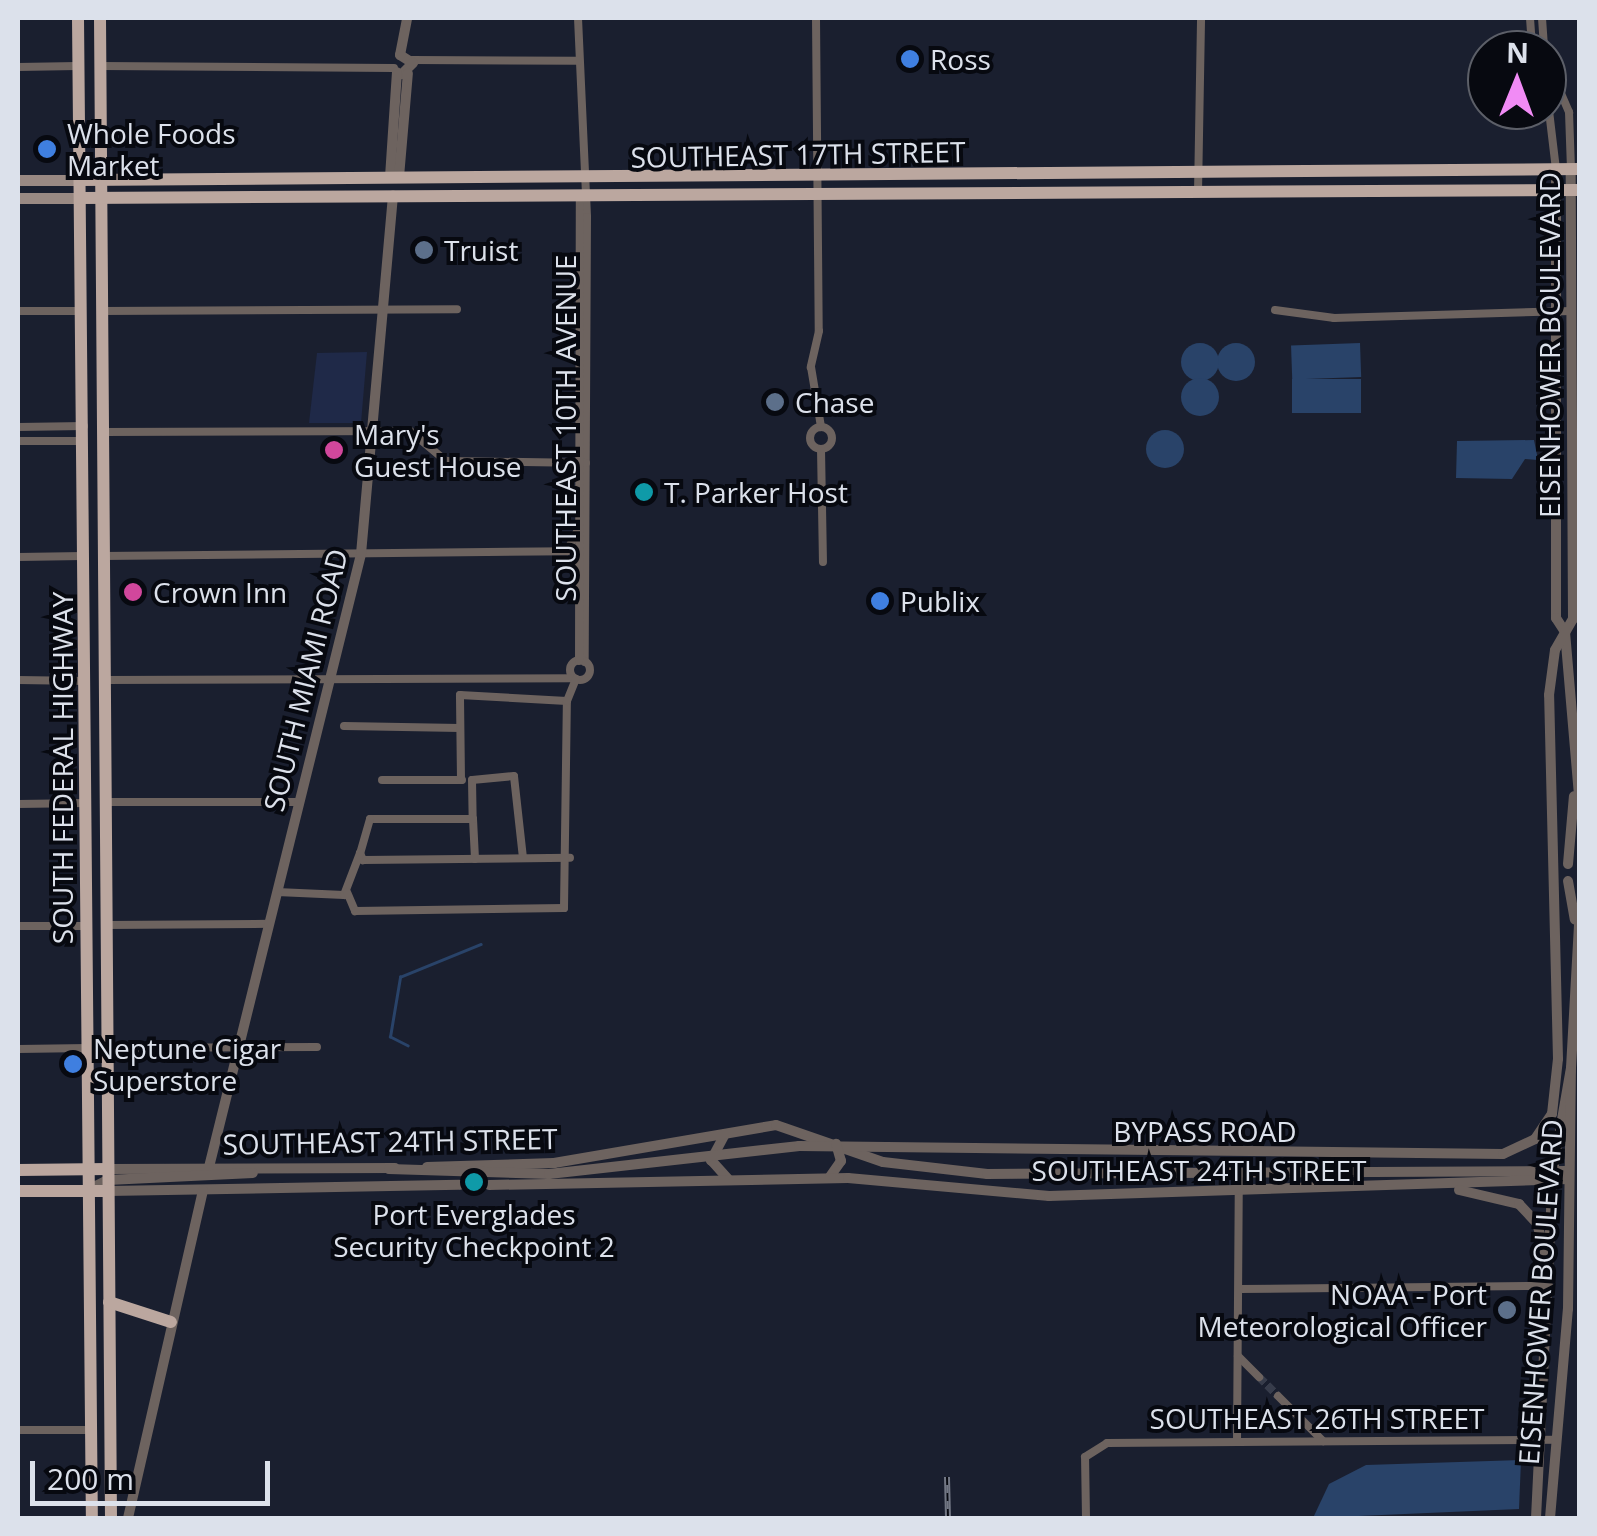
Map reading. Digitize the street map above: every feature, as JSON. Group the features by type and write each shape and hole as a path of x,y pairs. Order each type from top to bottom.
{"main road":[{"name":"SOUTH FEDERAL HIGHWAY","path":"78,18 89,1048 85,1192 92,1518"},
{"name":"SOUTH FEDERAL HIGHWAY","path":"100,18 111,1518"},
{"name":"SOUTHEAST 17TH STREET","path":"18,180 818,179 1569,169"},
{"path":"1379,192 1427,173"},
{"path":"393,195 420,177"},
{"path":"952,196 981,177"},
{"path":"976,196 1007,177"},
{"name":"SOUTHEAST 17TH STREET","path":"18,198 818,198 1576,190"},
{"path":"84,406 102,432"},
{"path":"84,426 102,454"},
{"path":"86,653 104,680"},
{"path":"86,681 104,702"},
{"path":"87,905 106,924"},
{"path":"88,926 106,946"},
{"path":"18,1170 86,1168 108,1180"},
{"path":"18,1191 85,1192 108,1180"},
{"path":"109,1302 171,1322"},
{"path":"91,1430 110,1468"}],"street":[{"path":"395,177 407,18"},
{"name":"SOUTHEAST 10TH AVENUE","path":"346,892 355,910 570,901 567,701 582,661 586,464 578,18"},
{"path":"816,18 820,331 811,367 821,427 832,438 821,450 823,562"},
{"path":"1198,193 1201,18"},
{"path":"100,66 578,61"},
{"path":"18,67 77,66"},
{"name":"EISENHOWER BOULEVARD","path":"1555,130 1576,190 1565,632 1574,796 1568,864"},
{"path":"1556,135 1574,135"},
{"name":"EISENHOWER BOULEVARD","path":"1565,632 1556,618 1557,190 1569,169 1574,135"},
{"name":"SOUTH MIAMI ROAD","path":"209,1167 361,554 393,195"},
{"name":"SOUTHEAST 10TH AVENUE","path":"575,678 589,674 582,661 574,462 581,195"},
{"path":"101,311 457,310"},
{"path":"1275,310 1334,318 1572,311"},
{"path":"18,311 82,311"},
{"path":"574,404 586,404"},
{"path":"18,426 84,426"},
{"path":"821,427 809,438 821,450"},
{"path":"102,432 420,433 446,461 586,464"},
{"path":"18,441 84,441"},
{"path":"103,556 568,551 578,530"},
{"path":"18,557 85,556"},
{"name":"BYPASS ROAD","path":"389,1169 462,1180 752,1148 1503,1154 1542,1133 1558,1059 1550,739 1555,650 1565,632"},
{"name":"BYPASS ROAD","path":"1550,739 1566,670"},
{"path":"104,680 331,680 398,673 575,678"},
{"path":"18,680 86,681"},
{"path":"461,780 460,695 567,701"},
{"path":"344,726 460,728"},
{"path":"382,780 520,778 523,858"},
{"path":"472,780 475,858"},
{"name":"EISENHOWER BOULEVARD","path":"1574,796 1580,808"},
{"path":"105,802 298,802"},
{"path":"18,804 87,803"},
{"path":"277,892 346,892 370,819 474,819"},
{"path":"360,853 570,858"},
{"name":"EISENHOWER BOULEVARD","path":"1550,1518 1569,1175 1577,914 1568,881"},
{"path":"106,924 269,924"},
{"path":"18,926 88,926"},
{"path":"107,1048 317,1047"},
{"path":"18,1048 89,1048"},
{"name":"EISENHOWER BOULEVARD","path":"1536,1518 1551,1286 1553,1175 1571,1068"},
{"name":"SOUTHEAST 24TH STREET","path":"108,1180 209,1167 389,1169 554,1164 730,1131 793,1126 883,1162 986,1174 1569,1175"},
{"path":"730,1131 711,1160 732,1180"},
{"path":"829,1178 841,1161 835,1141"},
{"path":"108,1180 289,1168"},
{"path":"312,1168 319,1185"},
{"path":"964,1189 988,1185 986,1174"},
{"path":"1329,1175 1329,1192"},
{"name":"SOUTHEAST 24TH STREET","path":"490,1185 829,1178 1010,1193 1160,1195 1418,1188 1553,1175"},
{"path":"1010,1193 1034,1176"},
{"path":"1237,1442 1239,1176"},
{"path":"1160,1195 1161,1177"},
{"name":"SOUTHEAST 24TH STREET","path":"108,1180 204,1190 462,1180"},
{"path":"1238,1289 1551,1286 1543,1239 1519,1204 1418,1188"},
{"path":"128,1518 138,1452 204,1190"},
{"path":"1238,1356 1259,1377"},
{"path":"1278,1396 1323,1440"},
{"path":"18,1430 91,1430"},
{"name":"SOUTHEAST 26TH STREET","path":"1086,1518 1085,1458 1106,1443 1555,1440"},
{"path":"110,1468 124,1474 138,1452"}],"shaded area":[{"path":"1200,343 1213,349 1219,362 1213,375 1200,381 1187,375 1181,362 1187,349"},
{"path":"1236,343 1250,348 1255,362 1250,376 1236,381 1222,376 1217,362 1222,348"},
{"path":"1360,343 1361,377 1292,379 1291,345"},
{"path":"367,352 361,423 309,423 317,353"},
{"path":"1200,378 1214,383 1219,397 1214,411 1200,416 1186,411 1181,397 1186,383"},
{"path":"1292,379 1361,379 1361,413 1292,413"},
{"path":"1165,430 1178,436 1184,449 1178,462 1165,468 1152,462 1146,449 1152,436"},
{"path":"1534,440 1538,460 1525,459 1512,479 1456,478 1457,441"},
{"path":"1521,1460 1519,1509 1313,1518 1329,1484 1366,1465"}],"waterway":[{"path":"408,1046 390,1037 400,977 481,944"}],"tunnel":[{"path":"459,1185 489,1185"},
{"path":"1259,1377 1278,1396"}],"railway":[{"path":"947,1477 948,1518"}],"place":[{"name":"Ross","path":"910,59"},
{"name":"Whole Foods Market","path":"47,149"},
{"name":"Truist","path":"424,250"},
{"name":"Chase","path":"775,402"},
{"name":"Mary's Guest House","path":"334,450"},
{"name":"T. Parker Host","path":"644,492"},
{"name":"Crown Inn","path":"133,592"},
{"name":"Publix","path":"880,601"},
{"name":"Neptune Cigar Superstore","path":"73,1064"},
{"name":"Port Everglades Security Checkpoint 2","path":"474,1182"},
{"name":"NOAA - Port Meteorological Officer","path":"1507,1310"}]}
